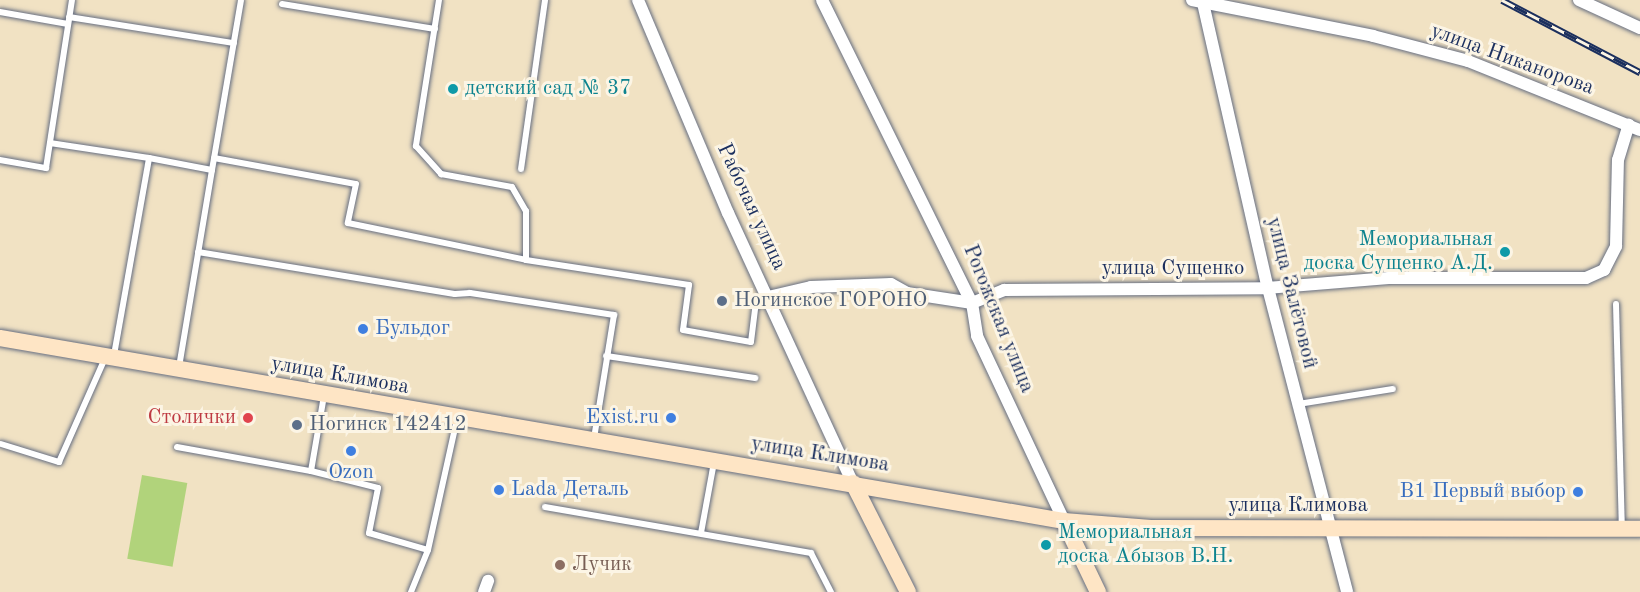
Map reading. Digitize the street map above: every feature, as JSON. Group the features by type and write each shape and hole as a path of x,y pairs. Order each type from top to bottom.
{"main road":[{"name":"улица Климова","path":"0,338 457,419 853,483 1064,521 1150,528 1640,529"},
{"name":"Рабочая улица","path":"853,483 908,592"},
{"name":"Рогожская улица","path":"1064,521 1098,592"}],"street":[{"name":"Рабочая улица","path":"638,0 728,213 853,483"},
{"name":"Рогожская улица","path":"822,0 972,303 978,336 1064,521"},
{"path":"1579,0 1640,28"},
{"name":"улица Никанорова","path":"1197,1 1382,38 1457,57 1634,127"},
{"name":"улица Залётовой","path":"1197,1 1347,592"},
{"name":"улица Сущенко","path":"972,303 1004,290 1268,288 1389,278 1586,278 1604,270 1616,246 1618,160 1634,127"},
{"path":"768,297 811,287 891,284 907,293 972,303"}],"lane":[{"path":"0,160 46,168 72,0"},
{"path":"178,371 241,0"},
{"path":"440,0 416,146 441,174 513,187 526,211 526,260"},
{"path":"520,170 545,0"},
{"path":"282,4 435,29"},
{"path":"0,12 68,24"},
{"path":"69,17 234,44"},
{"path":"50,143 212,170"},
{"path":"1,444 59,462 109,358 149,158"},
{"path":"214,158 356,184 348,223 526,260 689,285 683,330 751,342 755,308 768,297"},
{"path":"198,252 455,294 470,293 614,315 593,442"},
{"path":"1617,304 1622,529"},
{"path":"606,356 755,378"},
{"path":"1298,404 1394,389"},
{"path":"310,471 324,396"},
{"path":"411,592 428,550 457,419"},
{"path":"177,447 310,471 378,488 369,533 428,550"},
{"path":"701,533 714,461"},
{"path":"545,507 811,553 831,592"}],"green space":[{"path":"142,475 187,483 173,567 127,559"}],"railway":[{"path":"1502,0 1640,72"}],"place":[{"name":"детский сад № 37","path":"453,89"},
{"name":"Мемориальная доска Сущенко А.Д.","path":"1505,252"},
{"name":"Ногинское ГОРОНО","path":"722,301"},
{"name":"Бульдог","path":"363,329"},
{"name":"Столички","path":"248,418"},
{"name":"Exist.ru","path":"671,418"},
{"name":"Ногинск 142412","path":"297,425"},
{"name":"Ozon","path":"351,451"},
{"name":"Lada Деталь","path":"499,490"},
{"name":"В1 Первый выбор","path":"1578,492"},
{"name":"Мемориальная доска Абызов В.Н.","path":"1046,545"},
{"name":"Лучик","path":"560,565"}]}
